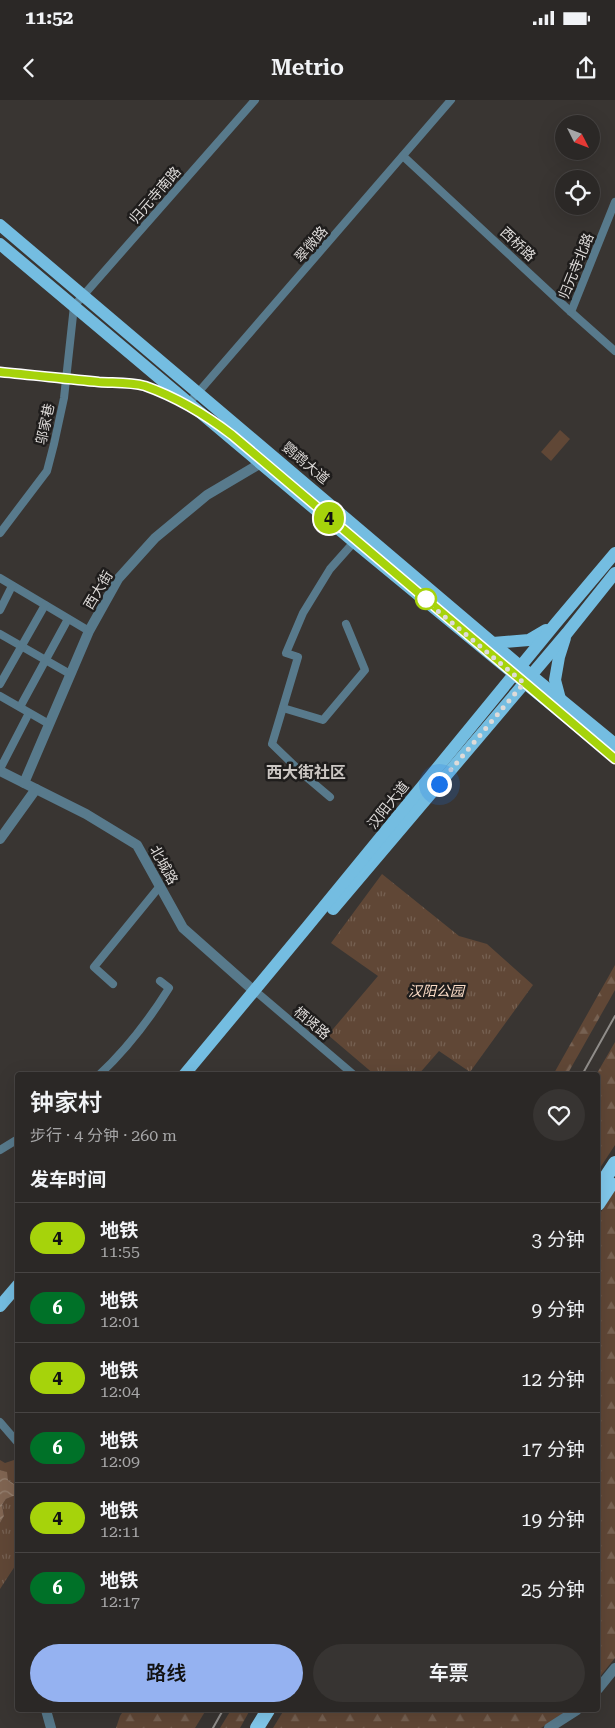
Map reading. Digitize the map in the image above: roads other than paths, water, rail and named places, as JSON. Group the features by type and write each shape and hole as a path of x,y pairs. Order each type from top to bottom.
{"highway":[{"path":"600,1186 615,1164"},
{"path":"600,1201 615,1178"},
{"path":"250,1728 259,1712"},
{"path":"257,1728 267,1712"}],"main road":[{"name":"鹦鹉大道","path":"0,225 198,392 489,647"},
{"name":"鹦鹉大道","path":"0,244 354,542 557,702 615,744"},
{"name":"汉阳大道","path":"496,707 517,670 615,553"},
{"name":"汉阳大道","path":"187,1072 257,993 496,707 528,679 615,573"},
{"path":"556,623 529,640 489,647 501,678 496,695 496,707 526,697 557,702 555,680 559,657 567,633"},
{"name":"鹦鹉大道","path":"557,702 615,757"},
{"name":"汉阳大道","path":"195,1072 257,993"},
{"path":"0,1294 15,1277"},
{"path":"0,1306 15,1288"}],"street":[{"name":"归元寺南路","path":"74,306 255,100"},
{"name":"翠微路","path":"189,403 451,100"},
{"name":"西桥路","path":"404,156 615,351"},
{"name":"归元寺北路","path":"571,312 615,202"},
{"name":"邬家巷","path":"0,533 46,471 64,398 74,306"},
{"name":"西大街","path":"24,783 88,632 118,579 156,538 207,495 261,463"},
{"path":"330,797 272,744 298,657 286,653 303,613 330,569 354,542"},
{"path":"0,578 88,632"},
{"path":"0,610 12,586"},
{"path":"0,684 45,605"},
{"path":"20,707 68,619"},
{"path":"283,708 323,720 365,670 346,624"},
{"path":"0,634 70,674"},
{"path":"1,700 20,707 49,724"},
{"path":"0,770 28,713"},
{"name":"北城路","path":"0,770 86,814 137,845 183,928 257,993"},
{"path":"0,839 36,788"},
{"path":"113,984 94,967 160,886"},
{"path":"102,1072 141,1031 169,988 160,981"},
{"name":"栖贤路","path":"257,993 350,1072"},
{"path":"0,1150 15,1141"},
{"path":"0,1422 15,1440"},
{"path":"600,1687 615,1668"},
{"path":"47,1712 51,1728"},
{"path":"549,1728 574,1712"}],"water":[{"path":"0,1470 7,1472 8,1480 15,1485 15,1495 6,1499 2,1505 4,1516 0,1523"}],"railway":[{"path":"584,1072 615,1016"},
{"path":"213,1728 222,1712"}],"metro line":[{"name":"4","path":"0,372 100,382 125,382 164,394 209,418 232,435 615,759"}],"district":[{"name":"西大街社区","path":"306,772"}],"park label":[{"name":"汉阳公园","path":"436,991"}]}
